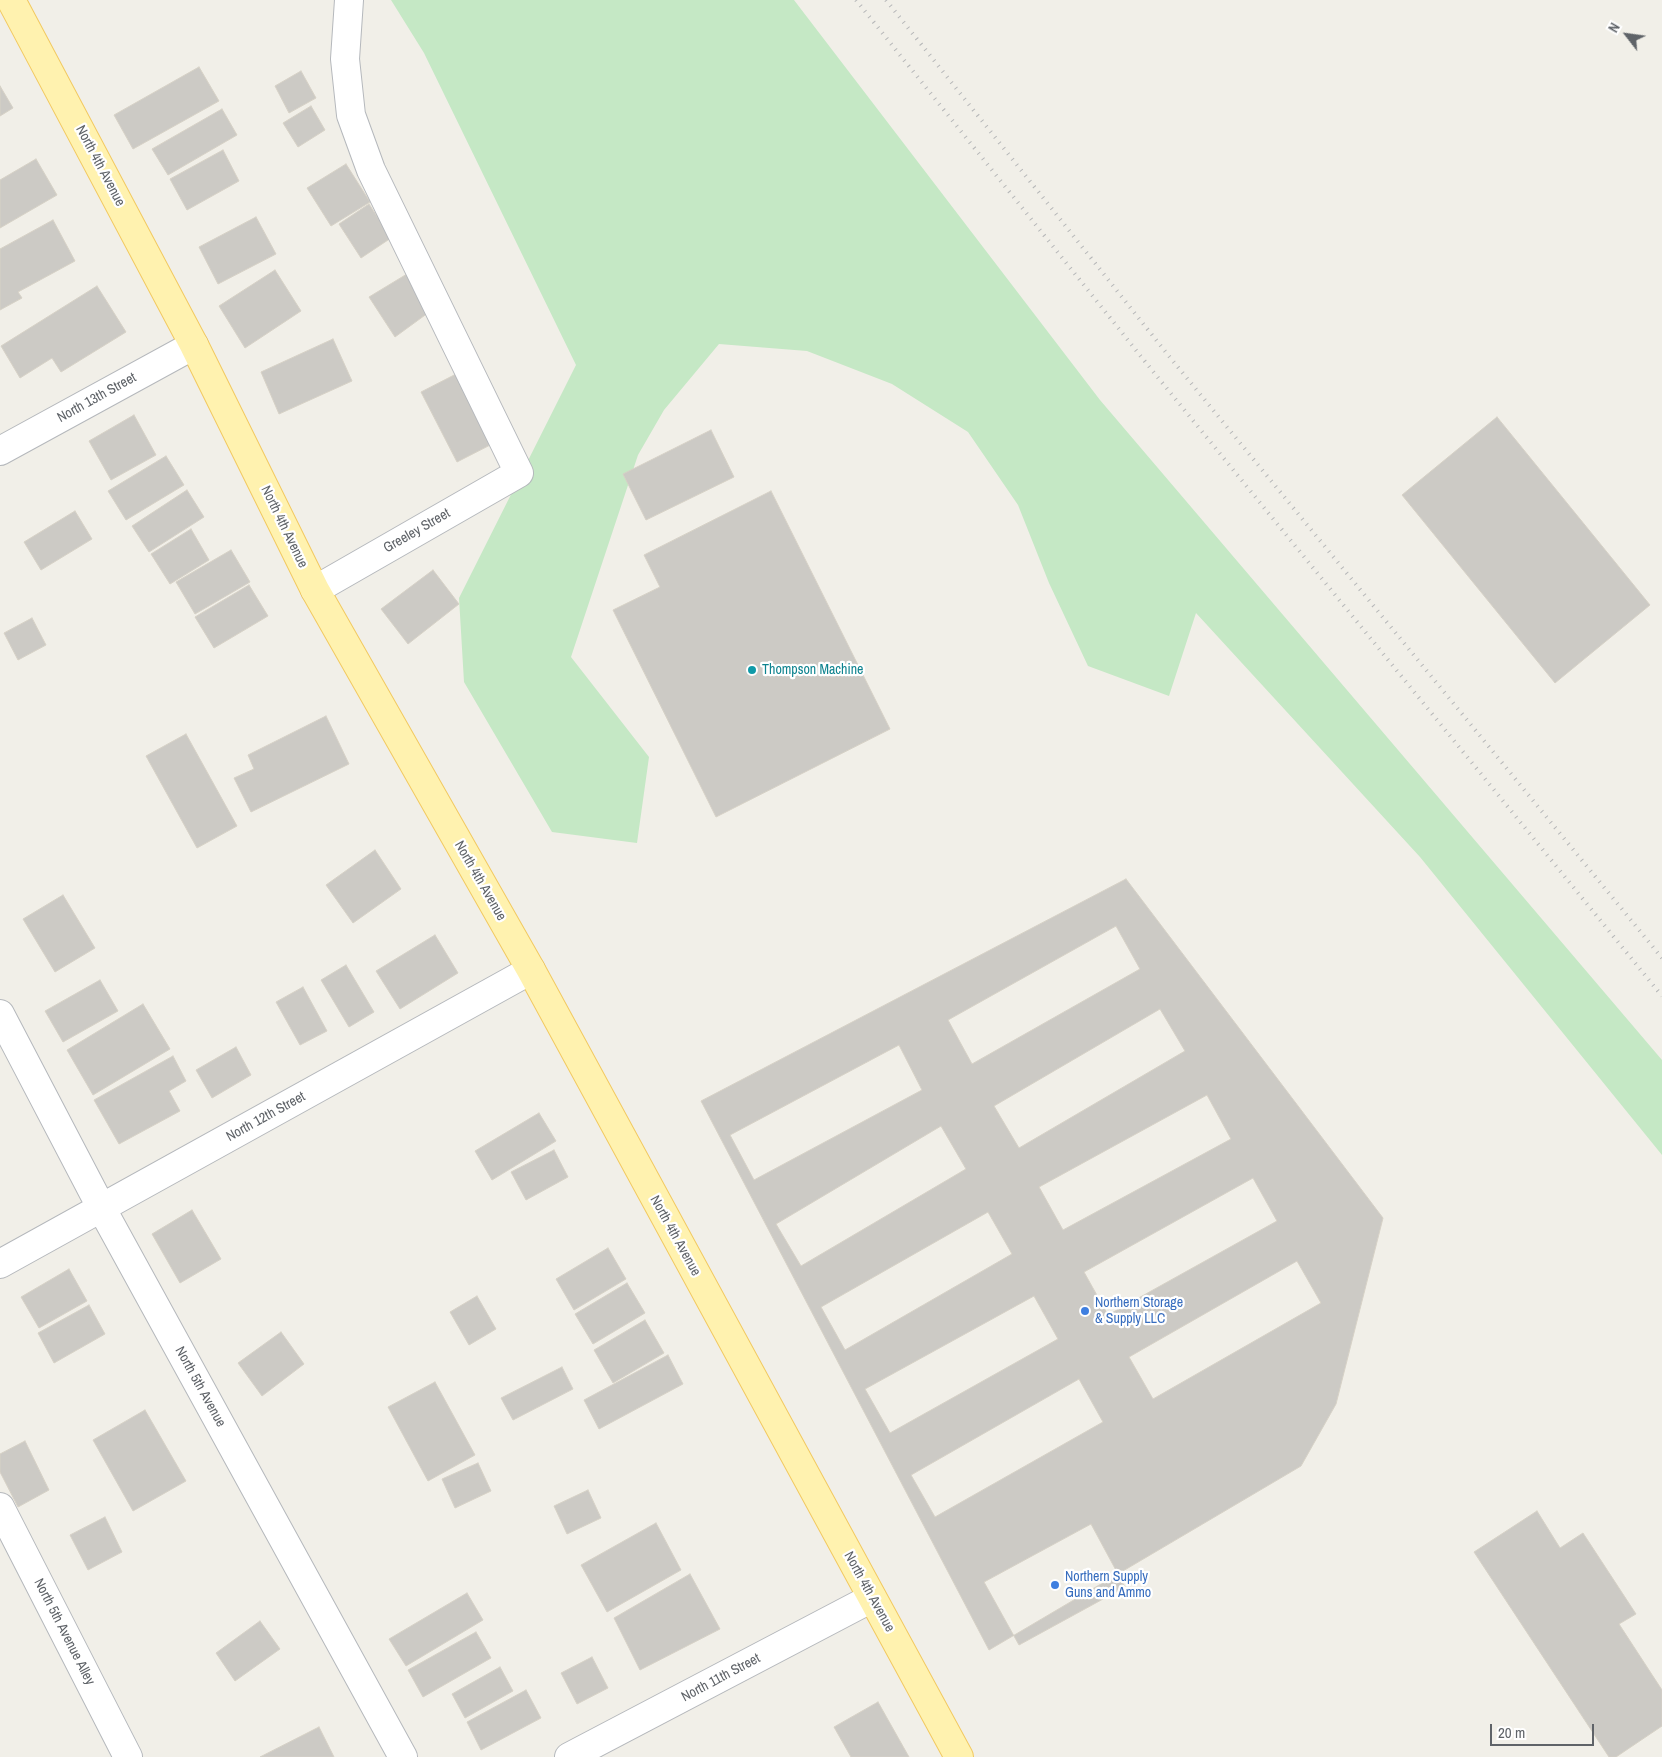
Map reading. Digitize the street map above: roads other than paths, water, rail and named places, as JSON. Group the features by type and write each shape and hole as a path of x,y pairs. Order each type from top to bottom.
{"main road":[{"name":"North 4th Avenue","path":"11,0 194,345 315,590 531,970 959,1757"}],"street":[{"name":"Greeley Street","path":"315,590 519,473 371,170 364,152 351,115 345,60 349,0"},
{"name":"North 13th Street","path":"0,451 194,345"},
{"name":"North 12th Street","path":"0,1264 531,970"},
{"name":"North 5th Avenue","path":"0,1014 102,1208 403,1757"},
{"name":"North 5th Avenue Alley","path":"0,1507 128,1757"},
{"name":"North 11th Street","path":"569,1757 872,1598"}],"railway":[{"path":"856,0 1151,369 1662,996"},
{"path":"886,0 1168,355 1662,958"}],"place":[{"name":"Thompson Machine","path":"752,670"},
{"name":"Northern Storage & Supply LLC","path":"1085,1311"},
{"name":"Northern Supply Guns and Ammo","path":"1055,1585"}]}
